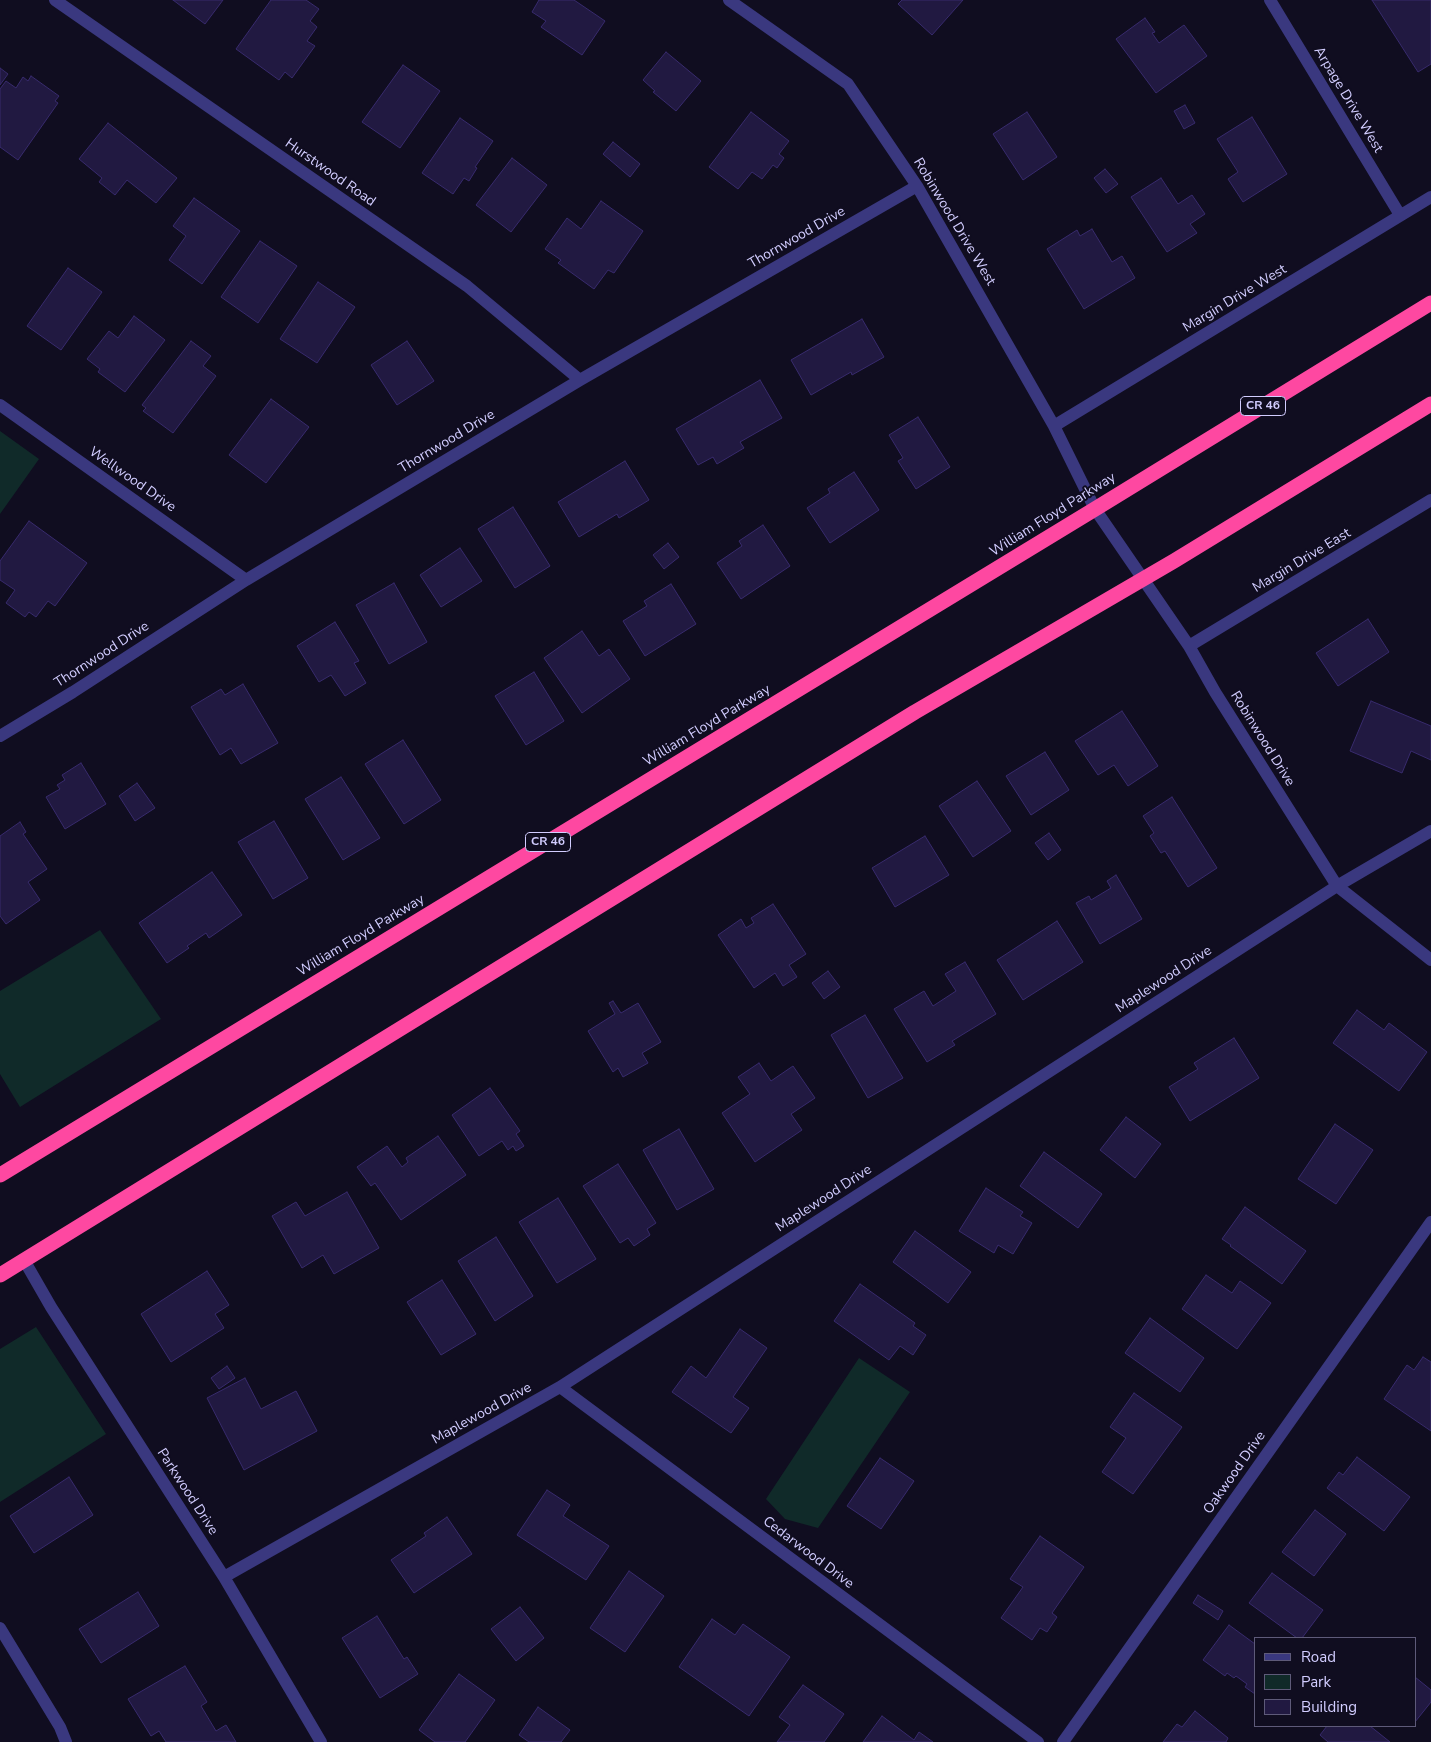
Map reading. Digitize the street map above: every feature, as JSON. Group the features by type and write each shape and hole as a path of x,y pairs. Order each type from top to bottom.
{"highway":[{"name":"William Floyd Parkway","path":"0,1175 1096,509 1431,303"},
{"path":"0,1275 906,718 1143,579 1431,404"}],"street":[{"name":"Hurstwood Road","path":"55,0 467,286 580,380"},
{"name":"Robinwood Drive West","path":"728,0 848,84 917,186 1054,426 1096,509"},
{"name":"Arpage Drive West","path":"1270,0 1400,215"},
{"name":"Thornwood Drive","path":"0,736 73,692 246,580 580,380 917,186"},
{"name":"Margin Drive West","path":"1054,426 1431,197"},
{"name":"Wellwood Drive","path":"0,405 246,580"},
{"name":"Margin Drive East","path":"1189,646 1431,500"},
{"name":"Robinwood Drive","path":"1096,509 1189,646 1215,692 1337,886 1431,960"},
{"name":"Maplewood Drive","path":"224,1577 560,1387 1337,886 1431,831"},
{"name":"Oakwood Drive","path":"1063,1742 1431,1222"},
{"name":"Parkwood Drive","path":"24,1260 51,1307 224,1577 321,1742"},
{"name":"Cedarwood Drive","path":"560,1387 1038,1742"},
{"path":"0,1628 60,1727 66,1742"}],"green space":[{"path":"0,431 39,459 0,514"},
{"path":"100,930 161,1019 20,1107 0,1074 0,991"},
{"path":"36,1327 106,1434 0,1502 0,1349"},
{"path":"859,1358 910,1392 818,1528 785,1519 766,1499"}],"building":[{"path":"173,0 223,0 205,24"},
{"path":"271,0 306,0 319,9 310,21 317,27 307,41 315,46 292,78 285,72 279,80 236,49"},
{"path":"539,0 574,0 605,21 582,55 541,27 546,21 532,12"},
{"path":"902,0 963,0 932,35 898,4"},
{"path":"1372,0 1431,0 1431,64 1418,72"},
{"path":"1145,18 1155,32 1152,33 1159,43 1184,25 1207,56 1156,93 1116,39"},
{"path":"666,52 701,81 676,111 653,92 655,91 643,80"},
{"path":"403,65 440,91 400,148 362,122"},
{"path":"0,68 8,74 0,85"},
{"path":"31,76 59,96 55,101 58,103 18,160 0,147 0,89 6,81 16,88 23,77 28,81"},
{"path":"1185,105 1195,123 1184,129 1174,111"},
{"path":"751,112 789,141 779,154 784,158 777,168 773,165 762,179 752,172 738,189 709,167"},
{"path":"1027,112 1057,157 1023,180 993,134"},
{"path":"1252,117 1287,174 1243,202 1228,179 1238,172 1217,139"},
{"path":"460,118 493,141 475,167 477,168 469,181 464,178 453,194 422,173"},
{"path":"108,123 177,178 156,203 127,180 115,195 99,182 102,178 79,159"},
{"path":"613,142 640,164 630,177 603,154"},
{"path":"512,158 547,185 511,232 476,205"},
{"path":"1105,169 1118,184 1106,193 1094,178"},
{"path":"1161,178 1178,204 1192,195 1205,214 1190,224 1197,233 1167,252 1131,197"},
{"path":"194,198 240,231 202,284 169,260 186,236 173,226"},
{"path":"601,201 643,231 614,273 608,270 594,289 558,263 561,260 545,249 567,218 581,229"},
{"path":"1092,229 1112,262 1122,256 1135,278 1084,309 1047,249 1077,230 1080,236"},
{"path":"260,241 297,266 258,323 221,297"},
{"path":"68,268 102,292 61,350 27,326"},
{"path":"318,282 355,307 317,363 280,339"},
{"path":"134,316 165,340 125,392 98,372 100,369 87,359 109,331 118,338"},
{"path":"862,319 884,357 852,375 851,372 811,395 791,360"},
{"path":"191,341 211,356 203,366 216,376 173,433 143,411 146,408 142,405"},
{"path":"407,341 434,381 397,405 371,365"},
{"path":"760,380 782,418 740,442 744,448 717,464 713,457 698,465 676,429"},
{"path":"271,399 309,427 266,483 229,455"},
{"path":"918,417 950,467 916,489 898,461 903,458 889,435"},
{"path":"625,461 649,500 619,518 617,514 579,537 558,502"},
{"path":"854,472 879,510 830,543 807,508 830,493 828,489"},
{"path":"513,507 550,566 515,588 478,529"},
{"path":"29,521 87,563 55,606 48,601 36,617 29,612 25,617 6,603 15,590 0,580 0,561"},
{"path":"763,525 790,566 741,599 717,563 742,546 739,541"},
{"path":"668,543 679,557 664,569 653,555"},
{"path":"460,548 482,581 441,607 420,575"},
{"path":"394,583 427,642 389,664 356,605"},
{"path":"671,584 696,624 645,656 623,621 647,606 644,601"},
{"path":"1368,619 1389,652 1338,686 1316,653"},
{"path":"335,622 359,661 354,663 366,683 345,696 331,675 319,682 297,646"},
{"path":"582,631 599,656 609,649 630,679 582,713 544,658"},
{"path":"534,672 564,721 526,745 495,696"},
{"path":"243,684 278,743 241,764 231,748 220,755 191,707 221,689 225,695"},
{"path":"1371,701 1431,726 1431,760 1411,751 1402,773 1350,751"},
{"path":"1122,711 1158,766 1128,786 1114,765 1098,775 1075,741"},
{"path":"403,740 441,800 404,824 365,764"},
{"path":"1045,752 1069,790 1031,815 1006,776"},
{"path":"81,763 106,804 65,829 46,797 60,789 57,785 65,780 62,775"},
{"path":"341,777 380,838 343,860 305,799"},
{"path":"977,781 1011,831 973,857 939,806"},
{"path":"137,783 155,808 135,821 119,796"},
{"path":"1172,797 1217,868 1188,887 1165,851 1161,853 1150,836 1154,833 1143,816"},
{"path":"274,821 308,878 273,899 238,842"},
{"path":"20,822 26,832 23,834 47,869 28,882 40,900 6,924 0,916 0,836"},
{"path":"1049,833 1061,850 1048,860 1035,843"},
{"path":"925,836 949,875 895,907 872,868"},
{"path":"212,872 242,915 209,938 206,933 187,946 189,948 167,963 139,923"},
{"path":"1116,875 1142,919 1100,944 1076,903 1089,896 1091,900 1111,888 1107,881"},
{"path":"773,904 806,954 789,965 797,977 783,986 775,973 754,988 718,935 741,919 746,928 754,923 751,918"},
{"path":"1057,921 1083,962 1023,1000 997,960"},
{"path":"965,962 996,1014 952,1041 955,1045 927,1062 894,1009 924,991 933,1006 956,991 945,974"},
{"path":"828,971 840,987 824,999 812,983"},
{"path":"613,1001 621,1013 638,1003 661,1042 642,1053 648,1063 623,1077 618,1068 613,1072 588,1031 615,1014 609,1003"},
{"path":"1357,1010 1384,1030 1389,1023 1427,1052 1399,1091 1333,1043"},
{"path":"865,1015 903,1078 868,1098 831,1035"},
{"path":"1234,1038 1259,1078 1190,1121 1169,1087 1198,1069 1194,1063"},
{"path":"759,1063 771,1081 793,1066 815,1098 791,1114 802,1130 755,1162 722,1113 750,1094 738,1077"},
{"path":"490,1088 520,1131 516,1134 524,1146 516,1151 513,1146 508,1150 502,1141 479,1156 452,1115"},
{"path":"1126,1117 1161,1144 1135,1178 1100,1150"},
{"path":"1335,1124 1373,1150 1336,1204 1298,1179"},
{"path":"679,1129 714,1189 677,1210 643,1150"},
{"path":"438,1136 466,1175 401,1220 375,1183 371,1186 357,1167 387,1146 402,1167 408,1162 406,1158"},
{"path":"1044,1152 1102,1194 1078,1228 1020,1186"},
{"path":"618,1164 656,1223 647,1229 650,1235 634,1246 628,1238 620,1243 583,1186"},
{"path":"986,1188 1023,1212 1020,1216 1032,1223 1013,1254 998,1245 994,1253 959,1231"},
{"path":"347,1192 379,1248 334,1274 323,1255 302,1268 272,1216 296,1202 305,1216"},
{"path":"558,1198 596,1259 557,1283 519,1222"},
{"path":"1245,1207 1306,1251 1282,1284 1222,1239"},
{"path":"915,1231 971,1272 948,1303 893,1262"},
{"path":"496,1237 533,1296 495,1321 458,1261"},
{"path":"207,1271 229,1305 215,1314 224,1328 171,1362 141,1314"},
{"path":"1206,1275 1232,1293 1240,1281 1271,1303 1237,1349 1182,1309"},
{"path":"442,1280 476,1334 441,1355 407,1302"},
{"path":"860,1284 915,1323 913,1326 926,1335 913,1355 900,1346 889,1360 834,1321"},
{"path":"1150,1318 1204,1358 1180,1392 1125,1353"},
{"path":"740,1329 767,1348 733,1397 749,1408 731,1433 672,1392 691,1366 706,1378"},
{"path":"1423,1357 1431,1362 1431,1431 1384,1399 1407,1365 1414,1370"},
{"path":"227,1366 235,1378 219,1389 211,1378"},
{"path":"245,1378 261,1409 296,1391 317,1431 244,1470 207,1398"},
{"path":"1134,1393 1182,1427 1133,1494 1102,1472 1126,1438 1110,1427"},
{"path":"1357,1457 1410,1497 1384,1531 1327,1488 1339,1472 1343,1475"},
{"path":"880,1458 914,1481 881,1529 847,1506"},
{"path":"69,1477 93,1515 34,1553 10,1516"},
{"path":"547,1490 570,1505 563,1516 609,1546 586,1580 517,1535"},
{"path":"1315,1510 1346,1534 1314,1576 1282,1552"},
{"path":"447,1517 472,1554 414,1593 391,1560 426,1536 424,1533"},
{"path":"1040,1536 1084,1567 1052,1613 1057,1617 1047,1632 1040,1628 1032,1640 1001,1618 1023,1587 1010,1579"},
{"path":"629,1571 664,1596 625,1652 590,1628"},
{"path":"1272,1573 1323,1610 1303,1637 1296,1637 1249,1603"},
{"path":"138,1592 159,1626 101,1663 79,1629"},
{"path":"1198,1595 1223,1611 1218,1620 1193,1603"},
{"path":"520,1607 544,1638 516,1661 491,1629"},
{"path":"377,1616 404,1659 407,1657 418,1674 380,1698 342,1638"},
{"path":"712,1619 735,1635 743,1624 790,1657 749,1716 679,1667"},
{"path":"1229,1625 1254,1643 1254,1693 1245,1687 1247,1684 1236,1676 1234,1678 1227,1673 1225,1676 1203,1660"},
{"path":"185,1666 207,1702 201,1706 216,1731 226,1725 236,1742 166,1742 159,1731 151,1736 128,1699"},
{"path":"459,1674 495,1700 465,1742 435,1742 419,1730"},
{"path":"1416,1678 1431,1690 1431,1702 1416,1721"},
{"path":"803,1685 844,1714 824,1742 777,1742 790,1725 779,1717"},
{"path":"538,1707 570,1730 561,1742 529,1742 519,1735"},
{"path":"1195,1711 1228,1738 1226,1742 1163,1742 1177,1724 1182,1727"},
{"path":"882,1716 914,1740 919,1732 933,1742 863,1742"},
{"path":"1326,1727 1371,1727 1390,1742 1328,1742 1320,1735"}]}
